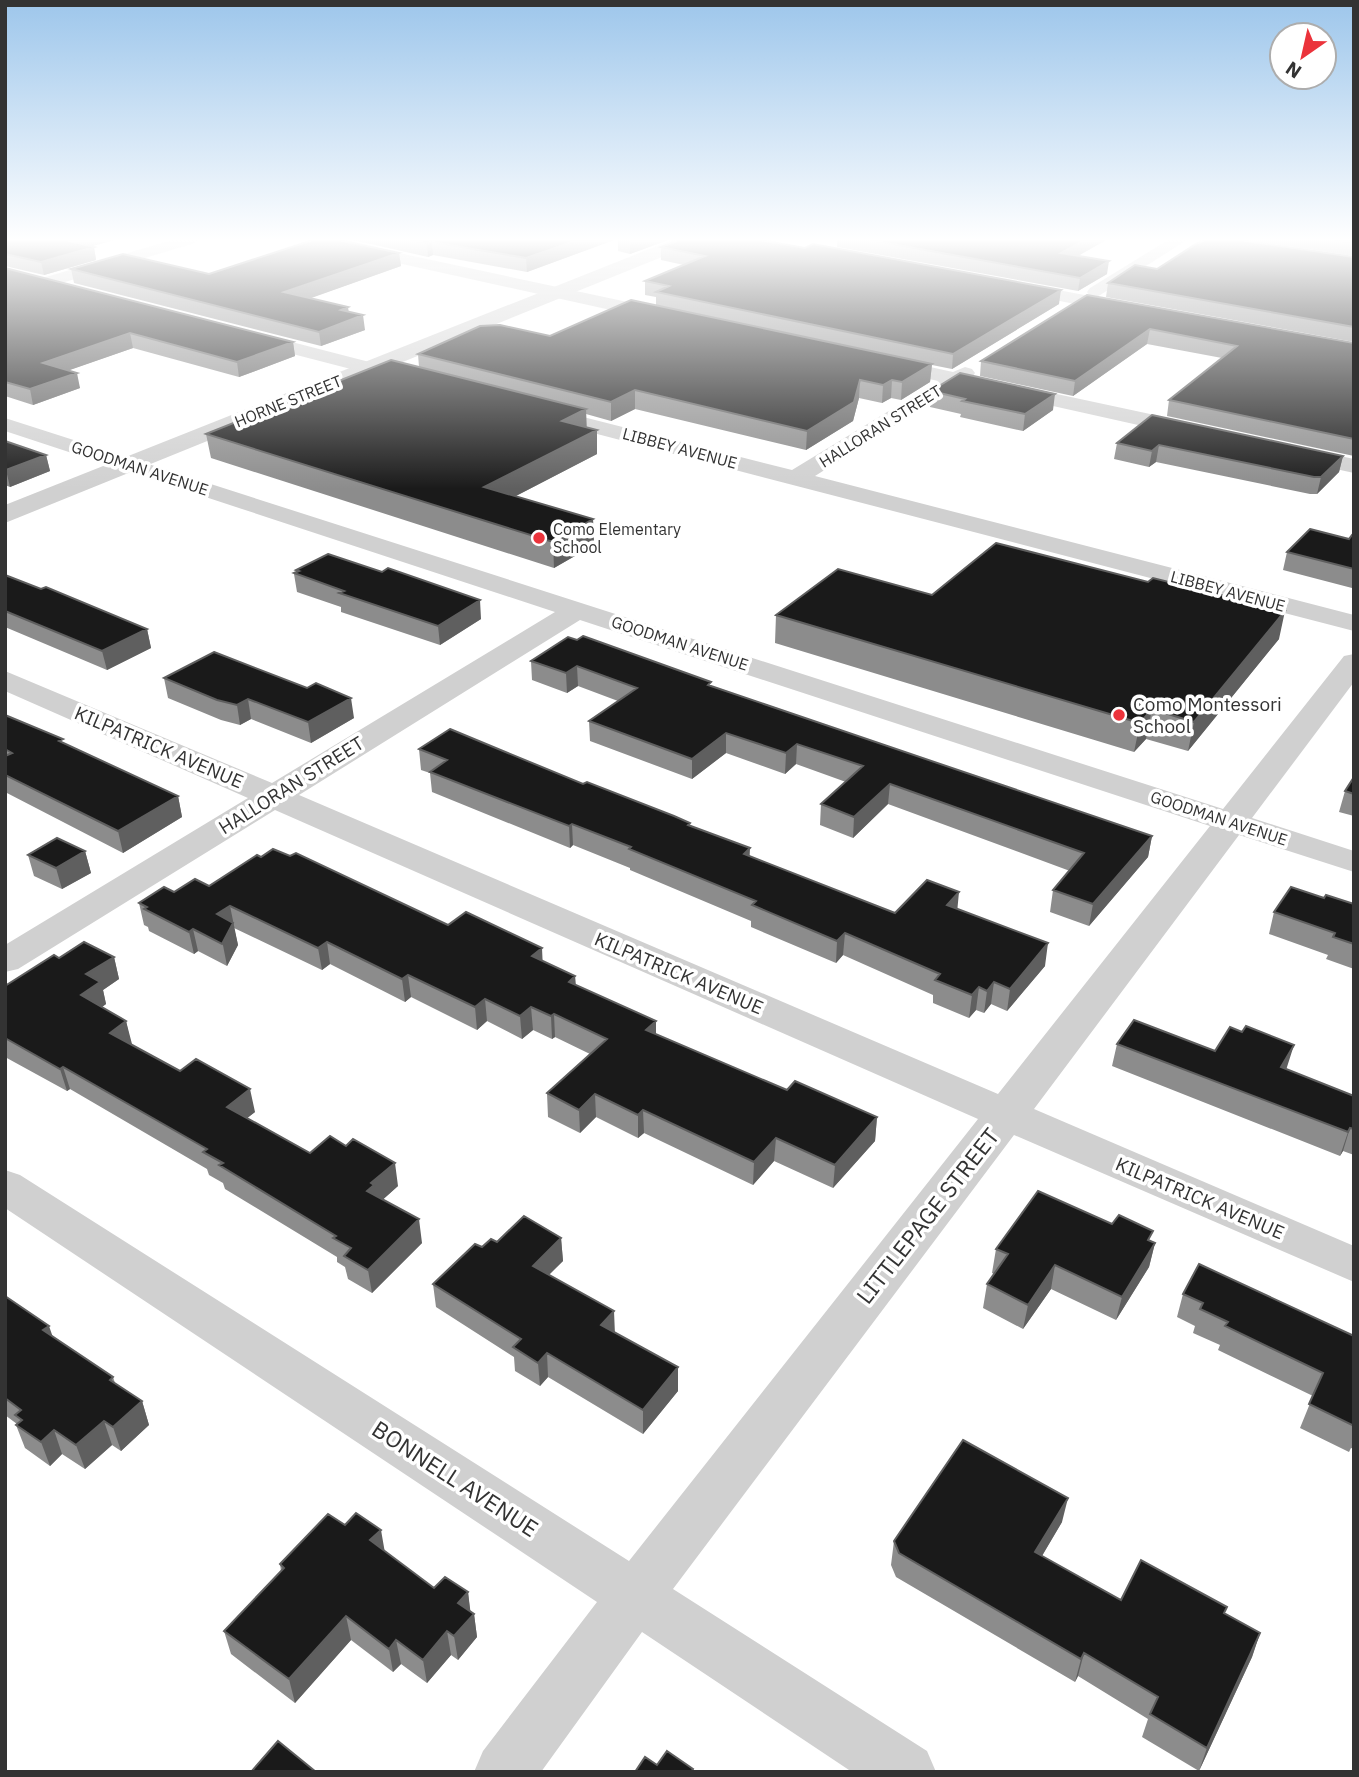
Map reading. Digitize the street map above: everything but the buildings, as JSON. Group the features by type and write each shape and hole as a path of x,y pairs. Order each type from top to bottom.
{"street":[{"name":"HORNE STREET","path":"5,515 481,323"},
{"path":"226,331 423,382"},
{"path":"863,359 1208,434"},
{"name":"HALLORAN STREET","path":"796,478 978,365"},
{"name":"LIBBEY AVENUE","path":"516,406 1354,624"},
{"name":"GOODMAN AVENUE","path":"5,424 1354,862"},
{"path":"1274,448 1354,466"},
{"name":"HALLORAN STREET","path":"5,961 577,610"},
{"name":"LITTLEPAGE STREET","path":"503,1772 635,1596 1354,662"},
{"name":"KILPATRICK AVENUE","path":"5,680 1354,1265"},
{"name":"BONNELL AVENUE","path":"5,1186 906,1772"}],"place":[{"name":"Como Elementary School","path":"539,538"},
{"name":"Como Montessori School","path":"1119,715"}]}
